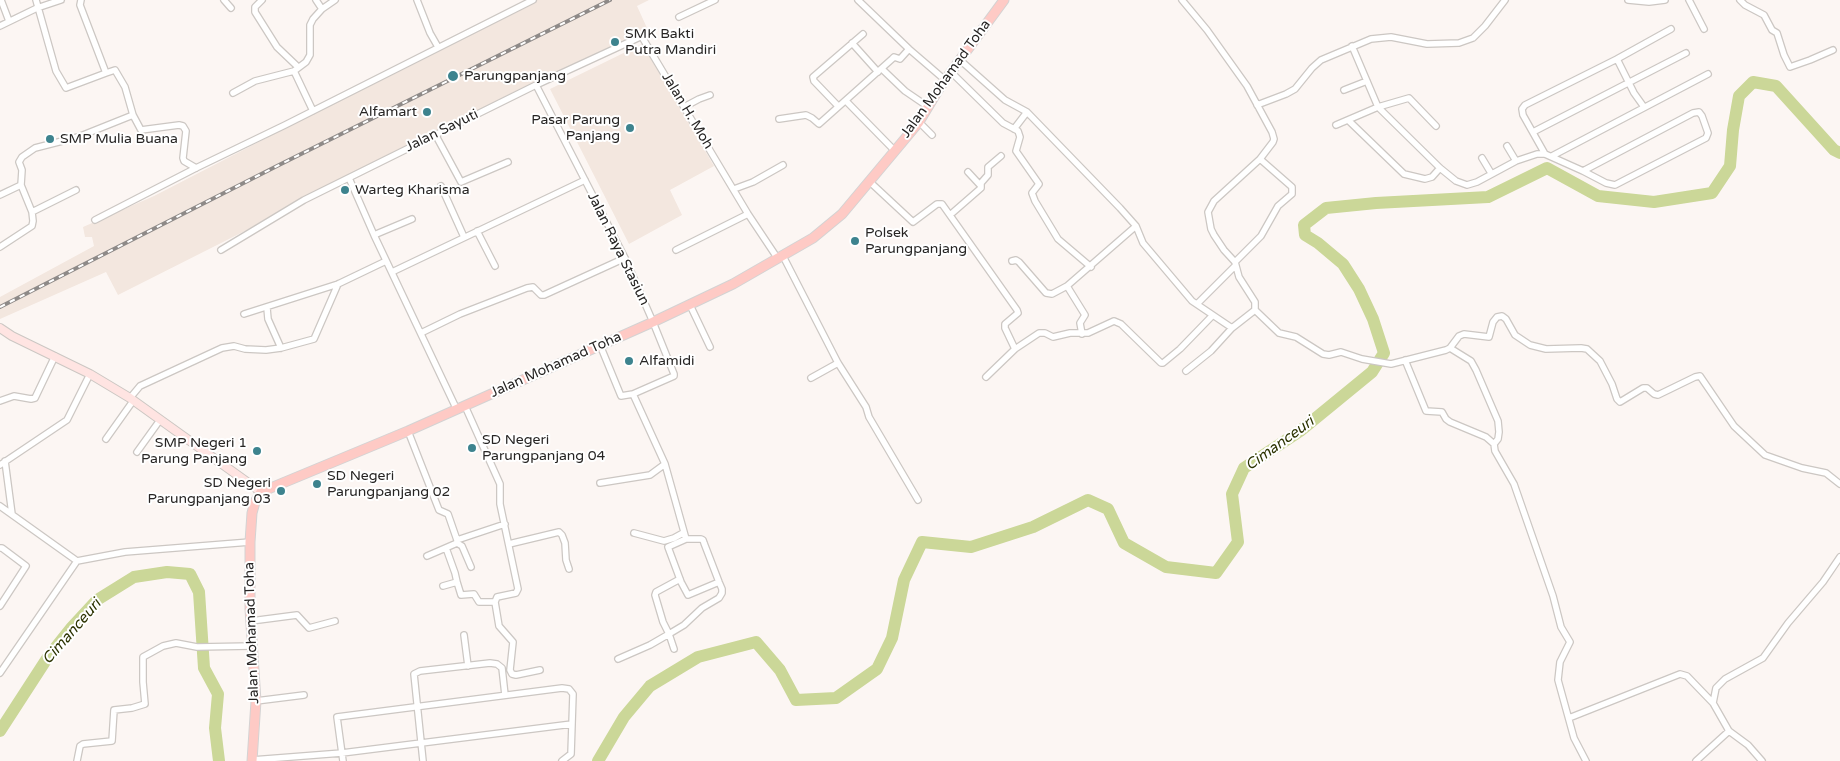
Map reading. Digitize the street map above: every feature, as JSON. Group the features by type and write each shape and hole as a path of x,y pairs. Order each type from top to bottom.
{"main road":[{"name":"Jalan Mohamad Toha","path":"252,761 256,701 250,621 250,542 252,512 261,492 408,431 653,322 733,284 826,229 870,182 894,150 919,122 927,106 1004,0"}],"street":[{"path":"1,0 9,20"},
{"path":"36,0 56,71 66,88 116,70 125,87 133,115 141,130 183,126 186,131 183,158 184,161 196,168"},
{"path":"0,26 9,20 60,0"},
{"path":"81,0 80,5 106,73"},
{"path":"224,0 230,8"},
{"path":"262,0 254,8 255,12 277,47 296,69 313,111"},
{"path":"316,0 322,9"},
{"path":"233,93 255,81 296,69 306,62 310,55 310,25 322,9 336,0"},
{"path":"417,0 430,33 438,47"},
{"path":"515,0 519,6"},
{"path":"95,220 533,0"},
{"path":"679,18 715,0"},
{"path":"858,0 909,49 948,76 1003,123 1018,131 1020,137 1016,151 1039,184 1032,195 1047,224 1058,239 1091,267"},
{"path":"1182,0 1213,37 1247,86 1272,132 1274,139 1260,158 1214,201 1208,212 1214,235 1235,264 1239,277 1255,302 1255,310 1279,333 1296,337 1319,352 1329,355 1341,352 1370,361 1396,364 1450,348 1462,335 1489,337 1493,322 1497,317 1502,316 1506,319 1515,335 1530,345 1546,348 1587,349 1600,361 1620,402 1643,388 1647,388 1658,395 1700,376 1734,426 1766,455 1802,468 1826,473 1840,484"},
{"path":"1257,105 1290,92 1322,60 1371,39 1383,37 1413,40 1427,44 1467,41 1478,34 1505,0"},
{"path":"1628,0 1649,2 1666,0"},
{"path":"1689,0 1704,29"},
{"path":"1740,0 1764,15 1772,30 1777,33 1790,67 1833,50"},
{"path":"1545,154 1522,112 1525,105 1617,59 1671,29"},
{"path":"838,106 814,81 813,76 863,34"},
{"name":"Jalan H. Moh","path":"536,85 642,37 748,214 780,257 838,363 867,408 870,417 918,500"},
{"path":"852,43 880,71 927,106"},
{"path":"1352,46 1378,107 1440,168 1456,181 1467,185 1477,182 1516,161 1537,154 1552,156 1606,183 1617,184 1706,138 1708,133 1702,116 1698,112 1693,113 1583,171"},
{"path":"779,119 806,115 819,124 894,57 900,59 909,49"},
{"path":"1533,132 1686,53"},
{"path":"1617,59 1644,107"},
{"path":"960,60 1005,100 1026,112 1120,208 1136,226 1143,243 1186,296 1212,316 1232,328"},
{"path":"1552,156 1708,74"},
{"path":"1344,90 1367,80"},
{"name":"Jalan Sayuti","path":"221,250 297,204 536,85"},
{"name":"Jalan Raya Stasiun","path":"536,85 625,258 674,374 674,376 633,394"},
{"path":"684,107 698,99 710,96"},
{"path":"1336,124 1378,107 1409,98 1436,126"},
{"path":"846,100 894,150"},
{"path":"1014,128 1026,112"},
{"path":"0,247 32,226 32,212 21,185 22,170 19,162 22,158 35,148 78,137 133,115"},
{"path":"1348,120 1404,174 1425,179 1432,176 1440,168"},
{"path":"919,122 932,134"},
{"path":"435,134 461,182 508,162"},
{"path":"1507,146 1516,161"},
{"path":"950,215 981,188 980,185 988,175 988,167 1001,156"},
{"path":"1197,304 1261,236 1278,206 1292,191 1291,184 1260,158"},
{"path":"1482,158 1491,173"},
{"path":"734,189 753,182 783,165"},
{"path":"968,172 980,185"},
{"path":"349,178 386,261 421,332 500,484 500,504 518,589 516,593 498,597 495,602 499,626 513,642 511,672 516,675 540,670"},
{"path":"392,272 585,180"},
{"path":"870,182 913,222 939,203 942,204 1017,310 1018,313 1005,324 1015,349"},
{"path":"0,194 21,185"},
{"path":"441,186 464,237"},
{"path":"32,212 76,190"},
{"path":"676,250 748,214"},
{"path":"374,235 412,219"},
{"path":"1012,262 1019,262 1046,294 1052,294 1067,286 1091,267 1136,226"},
{"path":"478,231 496,266"},
{"path":"421,332 460,314 527,288 533,287 544,295 625,258"},
{"path":"244,314 338,284 386,261"},
{"path":"106,439 140,386 222,348 234,346 244,349 266,350 314,339 338,284"},
{"path":"1067,286 1084,312 1085,317 1080,323 1082,334"},
{"path":"690,304 710,347"},
{"path":"267,308 268,319 281,348"},
{"path":"1186,371 1211,351 1232,328 1255,310"},
{"path":"986,377 1015,349 1041,332 1053,337 1070,333 1082,334 1092,332 1117,321 1162,363 1180,349 1212,316"},
{"path":"0,328 12,336 90,374 131,399 261,492"},
{"path":"600,345 619,394 623,397 633,394 665,464 684,536"},
{"path":"1450,348 1467,358 1474,366 1498,421 1498,439 1494,444"},
{"path":"0,401 14,396 35,398 54,356"},
{"path":"1405,360 1426,411 1442,412 1450,422 1486,437 1494,444 1495,451 1514,484 1553,596 1561,627 1570,642 1560,662 1558,680 1574,738 1586,761"},
{"path":"811,378 838,363"},
{"path":"12,514 3,463 67,420 90,374"},
{"path":"136,452 160,420"},
{"path":"408,431 440,510 448,514 457,542 462,546 471,567"},
{"path":"600,483 650,475 665,464"},
{"path":"0,506 77,561"},
{"path":"427,556 457,542 505,524"},
{"path":"509,544 559,532 566,543 566,560 569,569"},
{"path":"618,659 650,646 684,625 702,608 722,595 704,540 684,536 664,540 634,533"},
{"path":"684,536 669,546 668,549 688,595 719,582"},
{"path":"0,672 77,561 125,552 250,542"},
{"path":"0,548 26,566 0,606"},
{"path":"446,548 461,595 474,594 479,602 495,602"},
{"path":"1713,703 1716,688 1721,682 1757,662 1768,653 1788,623 1823,582 1840,557"},
{"path":"674,649 655,595 656,592 680,579"},
{"path":"443,586 457,582"},
{"path":"250,621 297,615 309,628 335,621"},
{"path":"464,635 468,666"},
{"path":"77,761 80,746 83,744 112,740 114,710 145,704 143,657 163,646 176,643 197,647 252,646"},
{"path":"423,761 414,674 420,671 497,664 502,668 505,695"},
{"path":"1569,718 1680,674 1687,676 1713,703 1729,731 1748,745 1762,761"},
{"path":"343,761 337,717 562,688 569,689 573,694 571,754 562,761"},
{"path":"256,701 304,695"},
{"path":"252,761 421,744 572,724"},
{"path":"1696,761 1729,731"}],"shaded area":[{"path":"534,0 649,0 637,6 647,28 118,295 106,272 0,319 0,297 94,246 92,237 85,237 83,227 154,196"},
{"name":"Pasar Parung Panjang","path":"642,44 714,166 670,190 682,215 629,244 550,89"}],"waterway":[{"name":"Cimanceuri","path":"598,761 624,717 650,686 698,657 756,642 780,670 796,700 836,698 877,669 892,638 904,580 922,542 971,547 1033,527 1088,500 1108,509 1124,543 1166,567 1216,573 1238,542 1232,494 1244,468 1300,431 1372,372 1384,353 1373,319 1359,289 1343,264 1318,243 1305,235 1304,225 1326,208 1376,203 1488,197 1547,168 1598,196 1654,202 1712,193 1730,166 1733,130 1739,96 1753,82 1776,86 1834,150 1840,153"},
{"name":"Cimanceuri","path":"0,731 48,657 97,600 134,577 167,572 190,574 199,592 204,668 218,694 215,728 219,761"}],"railway":[{"path":"0,307 610,0"}],"place":[{"name":"SMK Bakti Putra Mandiri","path":"615,42"},
{"name":"Parungpanjang","path":"453,76"},
{"name":"Alfamart","path":"427,112"},
{"name":"Pasar Parung Panjang","path":"630,128"},
{"name":"SMP Mulia Buana","path":"50,139"},
{"name":"Warteg Kharisma","path":"345,190"},
{"name":"Polsek Parungpanjang","path":"855,241"},
{"name":"Alfamidi","path":"629,361"},
{"name":"SD Negeri Parungpanjang 04","path":"472,448"},
{"name":"SMP Negeri 1 Parung Panjang","path":"257,451"},
{"name":"SD Negeri Parungpanjang 02","path":"317,484"},
{"name":"SD Negeri Parungpanjang 03","path":"281,491"}]}
